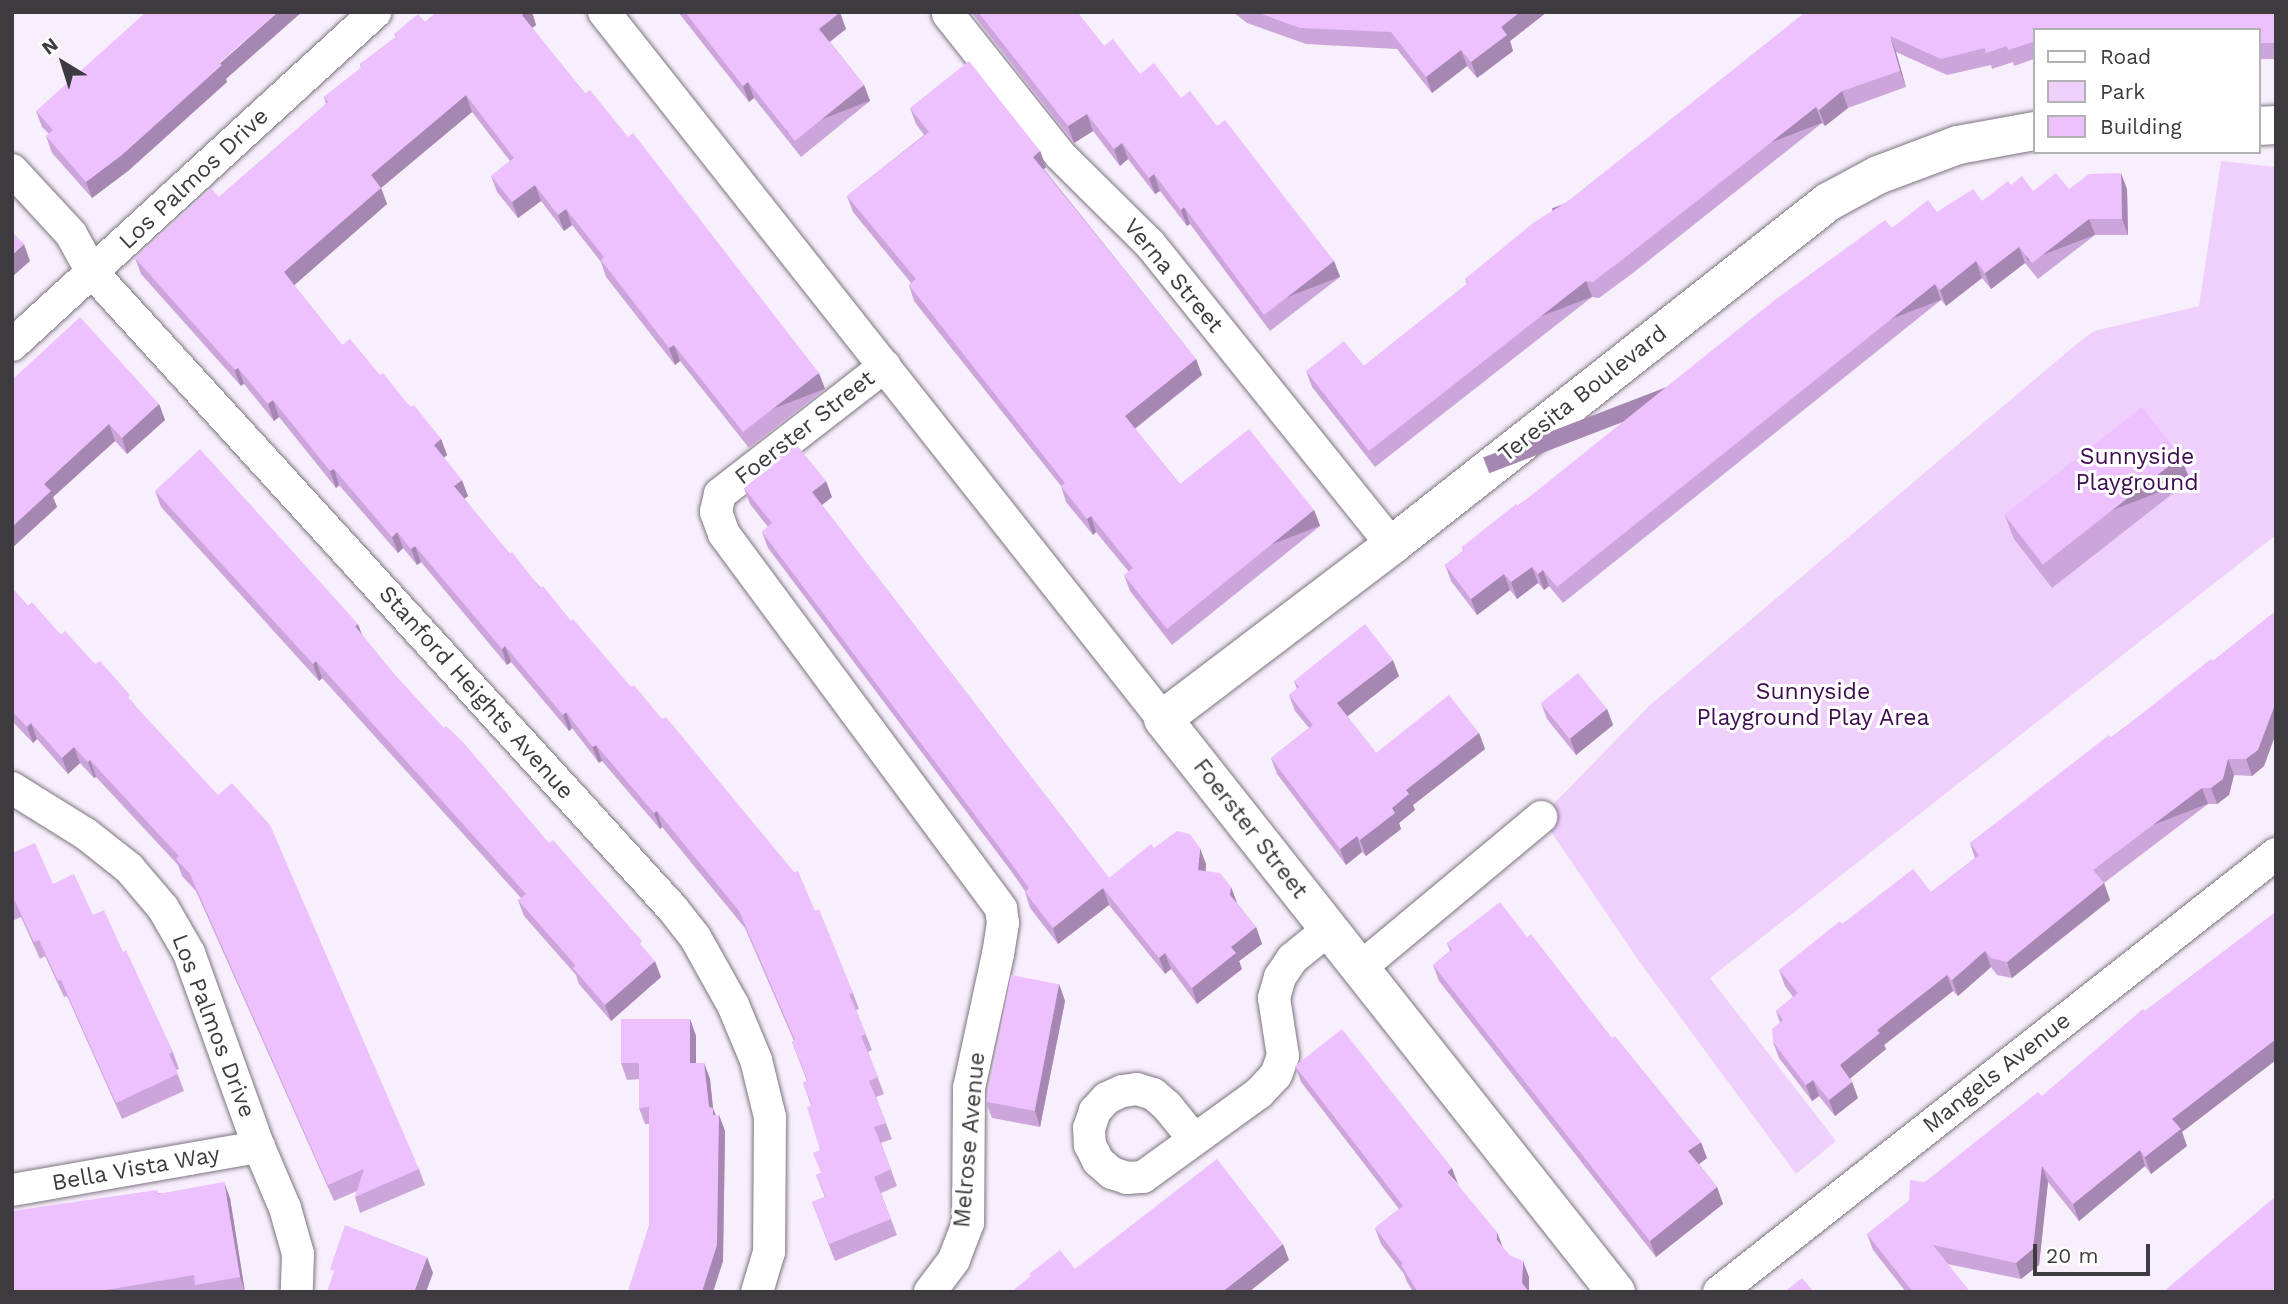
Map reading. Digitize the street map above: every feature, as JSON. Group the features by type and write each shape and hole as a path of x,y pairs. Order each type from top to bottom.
{"street":[{"name":"Los Palmos Drive","path":"12,345 375,12"},
{"name":"Foerster Street","path":"604,12 1616,1292"},
{"name":"Verna Street","path":"948,14 1060,155 1150,244 1392,545"},
{"name":"Teresita Boulevard","path":"1163,719 1392,545 1828,202 1878,175 1958,145 2032,131"},
{"name":"Stanford Heights Avenue","path":"12,170 71,234 92,272 654,888 695,937 733,1005 747,1038 756,1060 770,1117 769,1252 757,1292"},
{"name":"Foerster Street","path":"885,366 720,494 716,512 724,534 995,899"},
{"name":"Los Palmos Drive","path":"12,788 42,805 129,868 163,908 189,953 259,1147 285,1208 298,1254 297,1292"},
{"path":"1360,968 1541,817"},
{"name":"Mangels Avenue","path":"1719,1292 2276,854"},
{"name":"Melrose Avenue","path":"930,1292 954,1260 968,1223 969,1088 1003,923 1001,909 995,899"},
{"path":"1193,1138 1259,1093 1276,1074 1283,1056 1273,998 1280,977 1292,959 1329,929"},
{"name":"Bella Vista Way","path":"12,1189 259,1147"}],"green space":[{"name":"Sunnyside Playground","path":"2221,161 2276,167 2276,535 1710,978 1836,1141 1796,1174 1641,964 1541,817 1649,706 2079,342 2094,331 2199,306"}],"building":[{"path":"146,12 278,12 219,63 222,65 122,155 86,182 46,136 53,130 36,111"},
{"path":"437,12 525,12 522,15 585,94 590,90 628,137 633,133 819,373 743,432 674,345 669,348 601,260 604,257 566,209 558,215 535,185 512,202 491,176 514,158 466,95 371,175 381,188 284,272 342,345 350,339 380,375 383,373 410,407 414,405 441,439 434,445 462,480 454,486 510,554 512,552 540,588 543,586 631,687 634,685 662,719 666,717 794,872 798,871 815,911 819,909 853,993 849,994 866,1034 861,1036 878,1077 869,1081 886,1123 874,1127 891,1169 874,1177 891,1219 829,1244 812,1202 826,1197 816,1175 821,1173 813,1153 820,1150 807,1107 812,1105 803,1083 808,1081 792,1042 795,1040 739,911 657,811 654,813 596,745 593,747 566,712 563,715 505,646 502,649 415,546 411,549 397,532 392,537 334,469 330,471 273,400 268,404 135,258 211,188 219,197 328,102 324,97 362,67 360,64 397,36 394,34 418,14 425,22"},
{"path":"685,12 840,12 819,29 864,85 795,141 748,82 743,86"},
{"path":"978,12 1077,12 1104,46 1113,39 1140,74 1154,63 1181,98 1190,91 1217,126 1225,120 1334,261 1264,315 1184,207 1181,210 1154,174 1149,178 1122,143 1114,149 1087,114 1068,126"},
{"path":"1256,12 1520,12 1501,27 1507,35 1471,62 1461,50 1426,77 1391,32 1300,28"},
{"path":"1806,12 2276,12 2276,43 2260,43 2260,28 2032,28 2032,42 2008,50 2007,46 1986,53 1985,48 1941,59 1890,36 1900,71 1842,91 1819,110 1816,107 1627,256 1593,282 1586,281 1369,451 1306,371 1344,341 1364,366 1468,283 1465,279 1533,223 1571,199"},
{"path":"969,61 1040,151 1033,157 1196,359 1125,416 1180,484 1249,429 1314,510 1167,629 1124,575 1133,568 1091,516 1087,519 1061,486 1065,483 909,285 916,279 847,196 929,132 910,108"},
{"path":"2056,173 2069,189 2089,174 2121,173 2122,219 2089,219 2032,263 2019,247 1985,273 1976,261 1940,290 1935,284 1557,587 1543,570 1538,574 1532,567 1511,582 1504,574 1471,599 1445,565 1464,550 1462,547 1516,504 1518,506 1776,299 1885,220 1892,228 1928,200 1937,212 1973,189 1982,201 2008,181 2011,185 2022,176 2033,191"},
{"path":"12,232 24,244 12,255"},
{"path":"80,317 159,404 122,438 109,424 44,484 51,491 12,527 12,380"},
{"path":"2142,407 2181,457 2043,564 2004,515"},
{"path":"793,440 826,481 812,492 1109,878 1151,844 1154,848 1177,831 1190,834 1200,848 1198,870 1220,873 1231,887 1230,895 1256,927 1231,947 1236,953 1192,988 1165,953 1159,958 1103,888 1053,928 1025,892 1029,888 1005,855 762,532 772,523 744,488 771,467 766,461"},
{"path":"200,449 358,624 355,626 393,673 444,728 446,726 462,741 549,843 553,840 642,941 640,944 655,961 605,1005 573,968 576,966 518,900 526,894 316,661 313,664 155,491"},
{"path":"12,588 28,606 32,602 61,635 65,631 95,664 100,661 130,695 128,698 218,795 232,783 270,825 419,1169 355,1197 364,1169 328,1185 190,874 176,859 179,856 90,760 88,762 74,747 62,758 31,723 27,727 12,711"},
{"path":"2276,611 2276,702 2258,750 2246,759 2228,759 2223,779 2211,788 2202,788 2093,870 2104,883 2007,962 1991,958 1985,951 1952,980 1947,975 1877,1030 1880,1033 1840,1065 1852,1082 1829,1100 1813,1080 1806,1085 1773,1042 1772,1029 1783,1020 1776,1011 1798,993 1779,970 1840,921 1842,924 1913,869 1931,892 1979,855 1970,843"},
{"path":"1365,624 1393,660 1337,703 1376,753 1449,695 1479,733 1406,790 1409,794 1392,808 1395,813 1360,840 1357,836 1340,849 1271,758 1313,725 1289,695 1299,687 1294,681"},
{"path":"1578,673 1607,709 1570,739 1541,703"},
{"path":"35,843 53,884 74,874 93,915 104,910 123,952 126,950 173,1052 169,1054 178,1074 116,1103 61,980 58,981 39,940 34,942 15,901 12,902 12,853"},
{"path":"1500,902 1527,937 1531,934 1612,1038 1615,1036 1701,1142 1688,1151 1717,1187 1650,1241 1433,965 1452,950 1447,943"},
{"path":"2276,912 2276,1039 2172,1119 2181,1129 2145,1157 2140,1150 2073,1204 2042,1166 2033,1249 2016,1263 1933,1245 1970,1292 1913,1292 1867,1234 1909,1201 1910,1180 1925,1182 2038,1092 2042,1096 2143,1009 2145,1011"},
{"path":"1011,975 1059,984 1034,1111 986,1102"},
{"path":"621,1019 690,1019 690,1063 704,1063 709,1107 713,1108 713,1115 719,1115 717,1245 702,1292 628,1292 649,1226 649,1107 639,1108 639,1063 621,1063"},
{"path":"1342,1029 1452,1168 1447,1172 1497,1232 1497,1240 1509,1255 1523,1261 1522,1283 1529,1292 1418,1292 1401,1265 1403,1264 1375,1228 1403,1206 1295,1066"},
{"path":"1217,1159 1283,1244 1222,1292 1011,1292 1060,1250 1075,1269"},
{"path":"224,1182 240,1277 195,1285 194,1275 94,1292 12,1292 12,1211 157,1190 158,1194"},
{"path":"2276,1196 2276,1292 2163,1292"},
{"path":"345,1225 427,1257 414,1292 327,1292 334,1271 330,1269"},
{"path":"1802,1278 1814,1292 1784,1292"}],"park label":[{"name":"Sunnyside Playground Play Area","path":"1813,705"}]}
